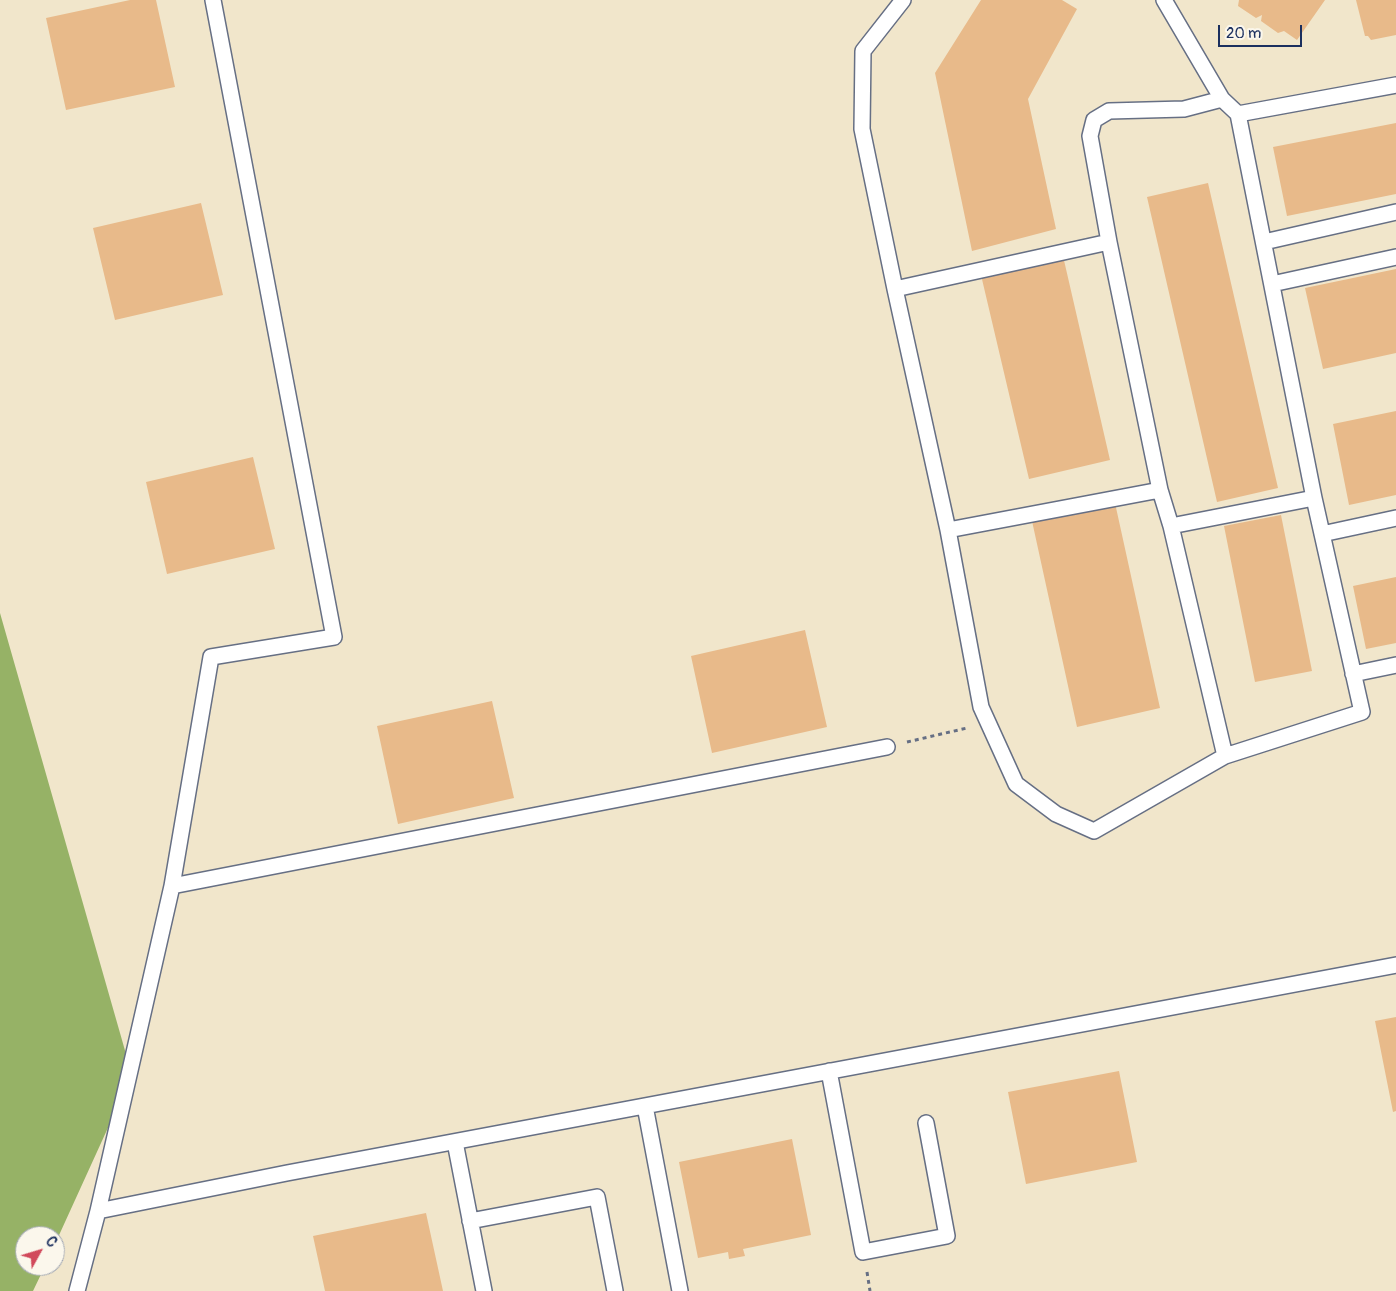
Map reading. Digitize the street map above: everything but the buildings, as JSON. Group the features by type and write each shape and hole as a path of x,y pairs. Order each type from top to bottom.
{"lane":[{"path":"77,1291 98,1211 172,886 211,656 334,637 213,0"},
{"path":"903,0 863,51 862,129 948,530 981,708 1016,784 1056,814 1094,831 1225,756 1362,712 1314,498 1238,114 1222,99 1164,0"},
{"path":"1238,114 1396,85"},
{"path":"1222,99 1184,109 1109,111 1094,120 1090,136 1109,242 1160,490 1171,526 1225,756"},
{"path":"1264,242 1396,212"},
{"path":"895,289 1109,242"},
{"path":"1272,284 1396,257"},
{"path":"948,530 1160,490"},
{"path":"1171,526 1314,498"},
{"path":"1322,534 1396,518"},
{"path":"1353,674 1396,665"},
{"path":"172,886 887,747"},
{"path":"98,1211 287,1173 1396,965"},
{"path":"829,1072 863,1252 947,1236 926,1123"},
{"path":"645,1106 680,1291"},
{"path":"455,1142 484,1291"},
{"path":"470,1220 597,1197 615,1291"}],"path":[{"path":"887,747 988,723"}],"green space":[{"path":"0,613 132,1075 63,1226 15,1226 15,1276 40,1276 33,1291 0,1291"}]}
